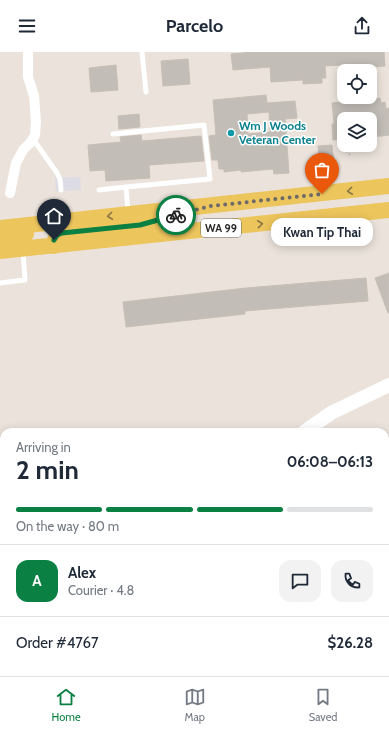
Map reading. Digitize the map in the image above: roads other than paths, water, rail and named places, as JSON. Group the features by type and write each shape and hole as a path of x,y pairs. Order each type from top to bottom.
{"main road":[{"name":"WA 99","path":"0,228 389,186"},
{"path":"54,246 54,240 57,235 62,233 140,225 211,206"},
{"name":"WA 99","path":"0,252 389,210"},
{"path":"0,240 16,238 26,234 24,226"}],"street":[{"path":"10,193 16,163 23,150 35,135 36,122 34,96 28,77 28,52"},
{"path":"310,428 331,413 389,385"}],"lane":[{"path":"142,52 146,92"},
{"path":"99,190 210,179 204,125 113,134"},
{"path":"33,139 57,173 60,179 61,190"},
{"path":"126,187 129,214"},
{"path":"0,283 25,280 23,249"}],"place":[{"name":"Wm J Woods Veteran Center","path":"231,133"},
{"name":"Kwan Tip Thai","path":"322,194"}]}
